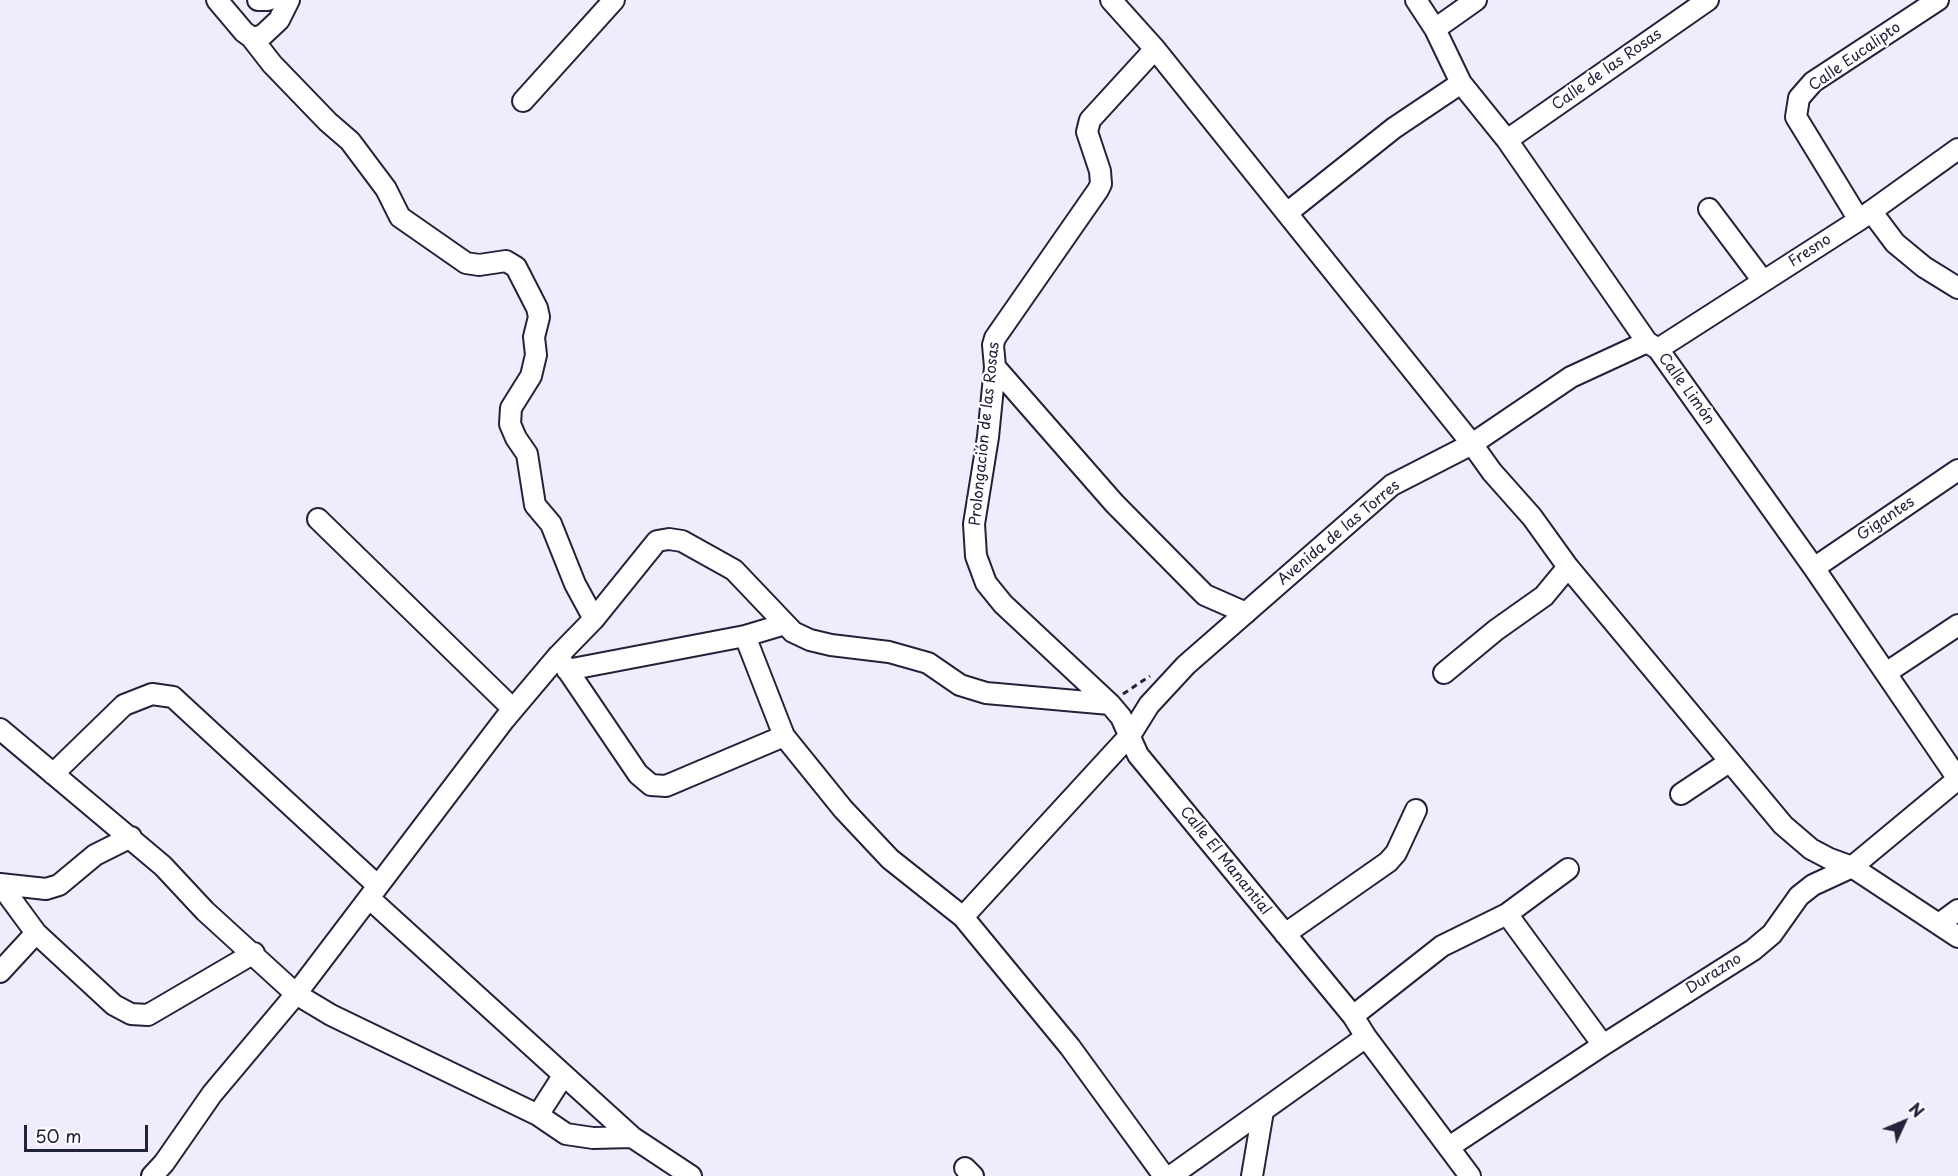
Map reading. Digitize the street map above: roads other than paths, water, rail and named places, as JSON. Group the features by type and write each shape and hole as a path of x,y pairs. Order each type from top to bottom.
{"street":[{"path":"217,0 288,80 328,122 350,141 386,189 400,217 465,263 479,265 506,261 516,267 537,308 539,317 534,337 536,355 531,376 511,408 510,424 527,454 536,506 551,524 575,584 594,619"},
{"path":"258,0 268,0"},
{"path":"251,37 263,35 279,20 289,0"},
{"path":"523,101 614,0"},
{"path":"1111,0 1155,49 1472,444 1492,472 1532,517 1568,567 1783,825 1811,849 1852,867 1958,937"},
{"name":"Calle Limón","path":"1416,0 1435,29 1461,83 1507,140 1652,346 1814,568 1958,779"},
{"path":"1435,29 1476,0"},
{"name":"Calle de las Rosas","path":"1507,140 1708,0"},
{"name":"Calle Eucalipto","path":"1938,0 1813,82 1799,98 1796,117 1865,215 1894,243 1924,267 1958,288"},
{"name":"Prolongación de las Rosas","path":"976,556 974,524 988,437 995,367 993,345 998,332 1101,184 1100,171 1087,132 1087,125 1155,49"},
{"path":"1287,213 1394,128 1461,83"},
{"name":"Fresno","path":"1652,346 1763,281 1865,215 1958,149"},
{"path":"1709,209 1763,281"},
{"name":"Avenida de las Torres","path":"963,917 1131,734 1149,705 1186,665 1392,485 1472,444 1571,377 1652,346"},
{"path":"995,367 1114,503 1205,595 1246,613"},
{"name":"Gigantes","path":"1814,568 1958,470"},
{"path":"318,519 513,709"},
{"path":"152,1176 164,1163 212,1094 296,994 513,709 562,663 657,541 669,538 682,541 734,570 793,632 810,640 889,652 928,663 960,685 986,693 1110,704"},
{"name":"Calle El Manantial","path":"976,556 986,583 1003,604 1121,717 1131,734 1138,754 1353,1016 1366,1038 1470,1176"},
{"path":"1444,672 1496,630 1544,596 1568,567"},
{"path":"562,663 746,636 785,624"},
{"path":"1886,673 1958,625"},
{"path":"746,636 784,736 843,809 890,859 963,917 1070,1047 1164,1176"},
{"path":"562,663 638,774 651,785 666,786 784,736"},
{"path":"53,774 124,705 152,694 173,697 563,1076 632,1137 691,1176"},
{"path":"0,729 9,748 53,774 131,837 163,866 205,911 254,953 296,994 331,1015 537,1115 567,1134 594,1138 632,1137"},
{"path":"1681,794 1729,762"},
{"name":"Durazno","path":"1449,1147 1603,1045 1754,950 1772,934 1799,896 1813,885 1852,867 1958,779"},
{"path":"1285,934 1388,862 1396,853 1416,810"},
{"path":"0,884 46,889 59,885 95,855 131,837"},
{"path":"1353,1016 1442,946 1507,914 1568,869"},
{"path":"0,884 36,933 114,1005 131,1014 148,1015 254,953"},
{"path":"1939,924 1958,910"},
{"path":"1507,914 1603,1045"},
{"path":"0,972 36,933"},
{"path":"1171,1176 1366,1038"},
{"path":"537,1115 563,1076"},
{"path":"1252,1176 1263,1111"}]}
